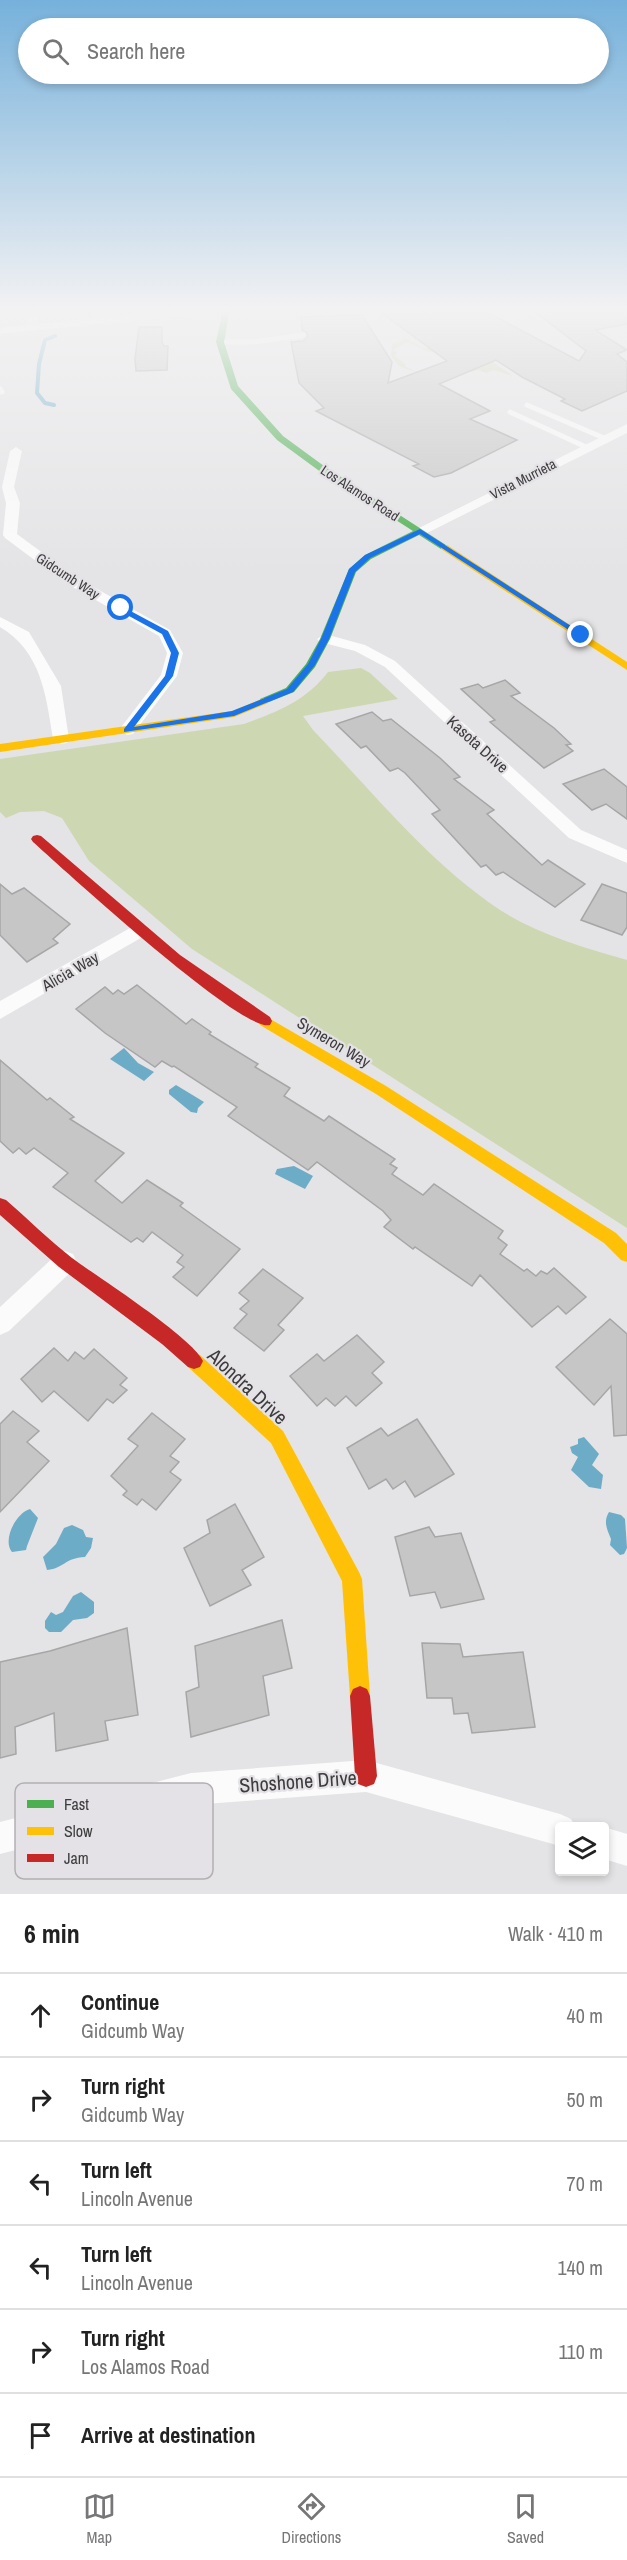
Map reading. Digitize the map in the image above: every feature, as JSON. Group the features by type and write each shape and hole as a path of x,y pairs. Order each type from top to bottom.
{"street":[{"name":"Los Alamos Road","path":"243,397 280,438 321,468 604,650 627,668"},
{"name":"Vista Murrieta","path":"420,531 627,428"},
{"name":"Gidcumb Way","path":"16,451 8,487 14,503 10,535 43,562 69,579 165,633 175,653 169,676 127,730"},
{"path":"0,748 234,714 290,690 311,665 325,639 352,571 368,557 420,531"},
{"path":"0,621 24,635 53,686 61,739"},
{"name":"Kasota Drive","path":"325,639 360,648 390,664 574,834 627,857"},
{"name":"Symeron Way","path":"37,839 139,930 237,1004 381,1090 610,1238 627,1255"},
{"name":"Alicia Way","path":"0,1011 139,930"},
{"name":"Alondra Drive","path":"0,1205 65,1262 168,1338 277,1437 352,1579 366,1776"},
{"path":"0,1323 65,1262"},
{"name":"Shoshone Drive","path":"213,1787 366,1776 555,1829"},
{"name":"Shoshone Drive","path":"0,1838 15,1834"},
{"path":"609,1845 627,1850"}],"lane":[{"path":"527,405 604,438"},
{"path":"510,412 586,447"}],"green space":[{"path":"361,668 370,673 398,699 303,716 313,730 402,825 473,891 514,919 545,933 627,960 627,1228 192,949 89,861 62,818 44,811 20,812 6,818 0,812 0,759 244,724 279,710 300,698 328,672"}],"water":[{"path":"124,1048 138,1063 154,1072 144,1081 110,1059"},
{"path":"176,1085 204,1102 198,1108 197,1113 191,1112 169,1094 169,1090"},
{"path":"294,1166 313,1176 305,1189 275,1174 277,1169"},
{"path":"584,1437 599,1454 592,1465 603,1475 601,1489 589,1487 571,1470 578,1457 572,1453 570,1447 578,1444 578,1439"},
{"path":"30,1509 38,1518 26,1550 12,1552 9,1541 12,1528 20,1516"},
{"path":"609,1512 621,1515 625,1519 627,1548 624,1554 620,1555 610,1545 611,1539 606,1522"},
{"path":"72,1525 83,1530 86,1537 93,1538 91,1548 85,1557 73,1559 47,1570 43,1557 56,1544 64,1528"},
{"path":"81,1592 94,1602 94,1613 87,1618 73,1620 61,1632 49,1632 45,1628 45,1621 51,1612 56,1615 63,1612 73,1596"}],"building":[{"path":"313,397 464,397 490,411 470,419 517,440 451,473 434,477 413,466 419,464 316,411 324,408"},
{"path":"562,397 613,397 582,411 561,401 565,399"},
{"path":"505,680 520,693 511,696 554,728 571,744 566,745 573,751 544,768 490,722 495,720 461,689 478,684 483,688"},
{"path":"372,712 383,721 391,719 440,758 460,777 454,779 494,810 487,814 542,865 548,860 585,884 555,907 503,872 496,875 486,865 481,867 432,814 440,810 405,773 398,768 390,771 366,746 361,748 336,724"},
{"path":"604,769 627,787 627,819 606,804 592,810 563,784"},
{"path":"0,884 12,894 24,888 70,924 53,939 58,943 27,962 0,935"},
{"path":"602,884 627,893 627,927 622,935 581,920"},
{"path":"137,985 186,1024 192,1019 211,1032 209,1034 258,1064 255,1067 290,1088 284,1096 324,1121 329,1116 395,1159 390,1164 397,1168 392,1174 423,1195 434,1184 503,1231 498,1238 507,1245 500,1254 524,1271 527,1269 536,1276 541,1271 547,1274 554,1268 586,1297 566,1314 558,1306 532,1327 480,1275 472,1286 415,1247 413,1249 384,1227 391,1220 383,1211 317,1162 308,1170 228,1116 237,1107 174,1066 162,1061 155,1067 105,1033 76,1009 105,987 113,994 118,990 124,994"},
{"path":"0,1060 47,1100 50,1098 74,1117 70,1119 124,1153 95,1181 122,1203 147,1180 183,1203 180,1206 240,1249 197,1296 173,1277 184,1267 177,1262 183,1255 152,1232 143,1242 137,1238 131,1242 53,1187 68,1173 34,1148 26,1154 19,1148 13,1153 0,1141"},
{"path":"263,1269 303,1298 278,1325 284,1330 264,1351 234,1328 247,1314 240,1309 249,1301 239,1293"},
{"path":"610,1319 627,1334 627,1435 614,1436 611,1386 594,1405 556,1367"},
{"path":"357,1335 384,1362 372,1373 382,1383 356,1406 346,1396 335,1406 326,1398 317,1406 290,1376 317,1354 324,1361"},
{"path":"54,1348 68,1361 75,1352 84,1359 94,1349 127,1378 120,1385 127,1390 113,1403 107,1399 88,1421 54,1391 42,1402 21,1379"},
{"path":"13,1411 39,1431 27,1442 49,1461 0,1512 0,1424"},
{"path":"152,1413 185,1439 170,1456 179,1462 170,1472 181,1480 156,1510 142,1499 137,1505 123,1495 127,1491 111,1476 138,1446 128,1439"},
{"path":"417,1419 454,1474 415,1497 405,1481 393,1489 386,1479 369,1489 347,1448 381,1428 388,1436"},
{"path":"235,1504 264,1557 242,1570 251,1585 210,1606 184,1548 210,1533 207,1520"},
{"path":"429,1527 435,1537 461,1533 484,1599 441,1608 435,1592 410,1596 395,1537"},
{"path":"282,1620 292,1668 263,1676 269,1715 191,1737 186,1692 199,1687 195,1646"},
{"path":"127,1628 138,1715 105,1721 108,1740 56,1751 54,1713 15,1727 16,1754 0,1758 0,1662 50,1651"},
{"path":"422,1643 460,1644 463,1657 523,1652 535,1727 472,1733 468,1713 454,1714 452,1698 427,1698"}],"waterway":[{"path":"41,397 45,403 54,405"}],"traffic: fast":[{"path":"243,397 280,438 321,468 444,547"},
{"path":"264,701 290,690 311,665 325,639 352,571 368,557 420,531"}],"traffic: slow":[{"path":"444,547 627,667"},
{"path":"0,748 234,714 264,701"},
{"path":"265,1021 381,1090 610,1238 627,1255"},
{"path":"194,1361 277,1437 352,1579 360,1696"}],"traffic: jam":[{"path":"37,839 176,959 265,1021"},
{"path":"0,1205 65,1262 168,1338 194,1361"},
{"path":"360,1696 366,1776"}],"route":[{"path":"121,608 165,633 175,653 169,676 127,730 234,714 290,690 311,665 325,639 352,571 368,557 420,531 581,635"}]}
